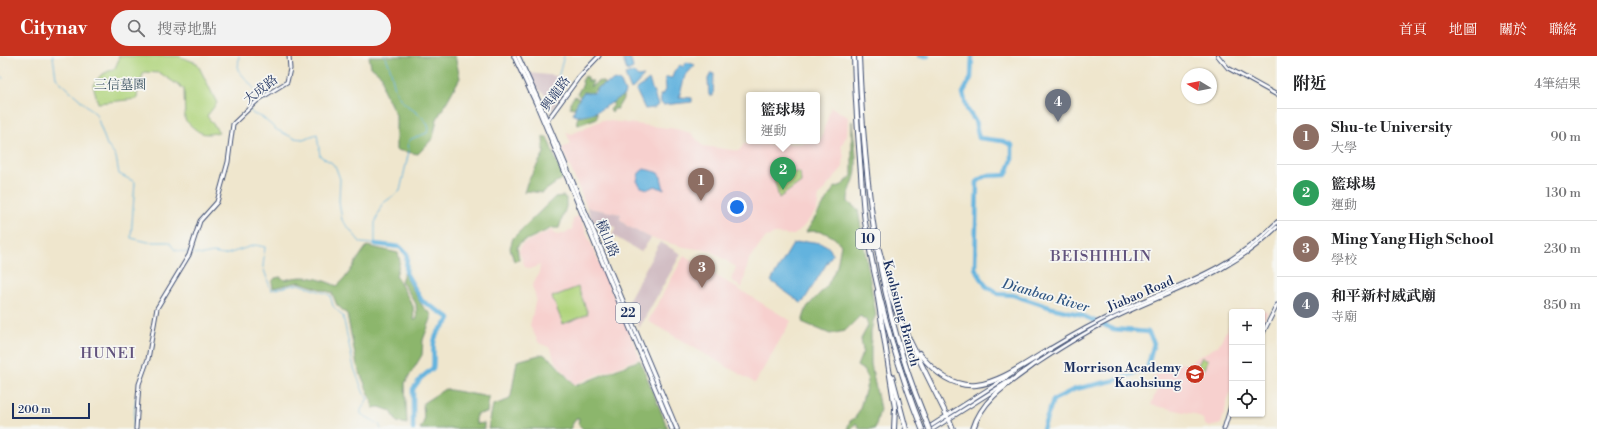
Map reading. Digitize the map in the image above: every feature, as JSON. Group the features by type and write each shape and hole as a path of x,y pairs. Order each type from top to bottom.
{"highway":[{"name":"Kaohsiung Branch","path":"854,56 857,125 865,221 870,250 890,335 922,429"},
{"name":"Kaohsiung Branch","path":"859,56 861,108 872,229 878,262 895,334 929,429"},
{"path":"872,229 892,300 904,329 953,429"},
{"path":"870,250 888,356 896,416 894,429"},
{"path":"913,346 936,372 950,380 969,386 981,385 1000,378 1050,350"},
{"path":"888,356 906,429"},
{"path":"973,429 978,415 990,399 1036,363"}],"main road":[{"name":"橫山路","path":"514,56 546,123 677,429"},
{"name":"橫山路","path":"518,56 672,429"}],"street":[{"name":"大成路","path":"136,429 139,384 148,359 157,308 189,255 200,221 217,202 228,162 233,124 258,100 287,82 290,69 289,56"},
{"name":"興龍路","path":"546,123 579,77 600,56"},
{"path":"1218,56 1228,68 1277,95"},
{"name":"Jiabao Road","path":"933,429 948,417 1050,350 1090,328 1212,272 1244,252 1277,222"},
{"name":"Jiabao Road","path":"1107,320 1212,275 1244,255 1277,227"},
{"path":"1265,328 1277,305"},
{"name":"Jiabao Road","path":"926,429 1036,363 1090,328"},
{"path":"1224,429 1229,413"}],"shaded area":[{"path":"529,73 558,76 560,88 564,91 551,112 548,105 549,98 535,86"},
{"path":"831,107 848,117 847,135 841,146 844,156 843,167 819,196 817,210 803,227 794,235 775,234 766,237 749,259 742,288 731,280 736,267 711,251 684,247 651,238 627,226 620,219 621,214 589,208 586,205 562,148 571,144 566,132 572,134 602,120 676,129 691,133 703,146 739,151 744,144 820,144"},
{"path":"586,205 589,208 621,214 620,219 627,226 651,238 641,252 612,235 616,227 592,220"},
{"path":"579,215 640,358 574,384 554,359 551,348 539,343 530,326 536,298 532,286 539,272 540,265 530,269 525,267 519,251 522,244 552,230 554,234 559,235 572,230 573,219"},
{"path":"660,242 681,254 639,328 628,301"},
{"path":"684,256 791,321 755,383 648,321"},
{"name":"Morrison Academy Kaohsiung","path":"1229,326 1229,396 1221,424 1209,427 1204,424 1203,419 1194,414 1151,405 1157,389 1152,377 1164,371 1168,371 1181,363 1191,365 1193,360 1218,346"}],"green space":[{"name":"三信墓園","path":"118,56 178,56 197,63 217,103 207,116 219,132 204,134 193,128 185,120 184,89 160,73 144,72 138,89 137,99 98,103 93,85 101,75 115,68 119,59"},
{"path":"369,56 455,56 460,78 437,119 433,138 418,154 396,150 396,115 383,89 382,76 371,67"},
{"path":"585,76 588,77 588,81 593,81 590,87 599,81 605,83 591,94 584,92 580,97 577,94 583,84 582,81"},
{"path":"623,93 623,99 617,109 614,109 612,113 610,110 614,105 611,102"},
{"path":"575,96 580,100 580,103 578,103 574,108 570,107 570,102"},
{"path":"597,112 597,118 578,125 576,123 578,117"},
{"path":"852,121 856,173 848,202 858,210 876,315 871,332 871,364 880,409 875,429 860,429 856,423 851,429 847,429 850,421 855,418 859,411 868,381 865,371 857,366 863,351 861,339 868,326 866,320 860,316 845,331 830,334 802,322 807,307 827,286 837,266 841,245 838,241 826,233 816,231 806,232 834,188 842,185 852,176"},
{"path":"543,137 547,137 563,178 542,193 527,191 524,193 527,183 544,153"},
{"path":"800,172 801,182 779,198 773,174"},
{"path":"563,196 566,198 566,207 559,228 552,228 520,243 517,247 519,260 514,261 510,248 513,238 555,197"},
{"path":"367,246 398,253 400,261 396,276 413,306 414,320 417,319 416,304 401,281 404,273 423,307 431,314 431,319 423,340 422,355 405,383 407,424 397,422 391,411 379,407 373,408 371,399 357,365 347,314 337,305 332,293 299,282 273,288 272,282 275,278 280,277 285,280 305,277 324,281 337,286 345,278"},
{"path":"578,287 588,314 563,324 552,297"},
{"path":"543,354 553,361 575,386 640,360 668,429 583,429 578,424 579,418 576,418 570,429 488,429 493,405 508,400 511,396 517,361"},
{"path":"1202,357 1208,360 1203,370 1197,367"},
{"path":"445,389 489,397 487,413 476,414 476,424 484,423 484,429 420,429 424,421 423,403"}],"water":[{"path":"622,56 630,56 633,68 627,71"},
{"path":"687,62 695,65 685,76 679,97 692,98 692,102 663,105 661,103 660,95 662,95 666,88 665,79 667,77 672,78 674,71 680,65 683,67"},
{"path":"633,72 638,77 644,76 631,90 625,75"},
{"path":"711,73 714,74 713,96 709,95 708,79"},
{"path":"615,80 621,82 625,92 624,95 593,113 579,116 573,115 583,93 594,93 599,87"},
{"path":"649,80 658,105 654,108 645,109 636,90"},
{"path":"644,169 657,172 661,177 664,190 655,186 648,189 641,187 637,181 639,173"},
{"path":"807,241 826,245 831,251 832,255 801,303 771,281 793,244"}],"waterway":[{"path":"53,56 56,78 96,114 107,145 116,157 119,174 135,182 131,238 148,242 169,242 175,250 203,255 213,253 224,255 255,245 265,247 263,267 271,290 299,284 330,295 333,306 343,316 354,368 364,394 368,398 361,410 361,414 379,424 381,429"},
{"path":"239,56 238,70 258,93 252,98 249,107"},
{"path":"250,110 253,114 262,117 277,130 294,138 303,139 317,134 320,156 332,163 336,168 340,179 339,201 342,220 361,243 375,244 375,223 382,204 400,191 409,151 408,143 411,139 427,133 429,128 424,119 406,105 399,97 395,88 390,66 385,56"},
{"path":"560,87 559,74 564,56"},
{"name":"Dianbao River","path":"919,56 928,56"},
{"name":"Dianbao River","path":"972,56 971,78 963,93 967,109 975,121 979,138 1003,141 1012,145 1012,160 1006,175 985,176 977,182 975,268 986,286 999,294 1013,295 1052,308 1079,314 1113,329 1148,332 1154,343 1147,369 1116,380 1075,389 1053,400 1043,429"},
{"path":"375,244 400,247 407,254 406,273 422,301 450,318 437,333 433,348 433,368 421,378 413,389 413,429"},
{"path":"133,429 136,395"}],"place":[{"name":"和平新村威武廟","path":"1058,122"},
{"name":"籃球場","path":"783,190"},
{"name":"Shu-te University","path":"701,201"},
{"name":"Ming Yang High School","path":"702,288"},
{"name":"Morrison Academy Kaohsiung","path":"1195,374"}],"district":[{"name":"BEISHIHLIN","path":"1101,256"},
{"name":"HUNEI","path":"108,353"}]}
